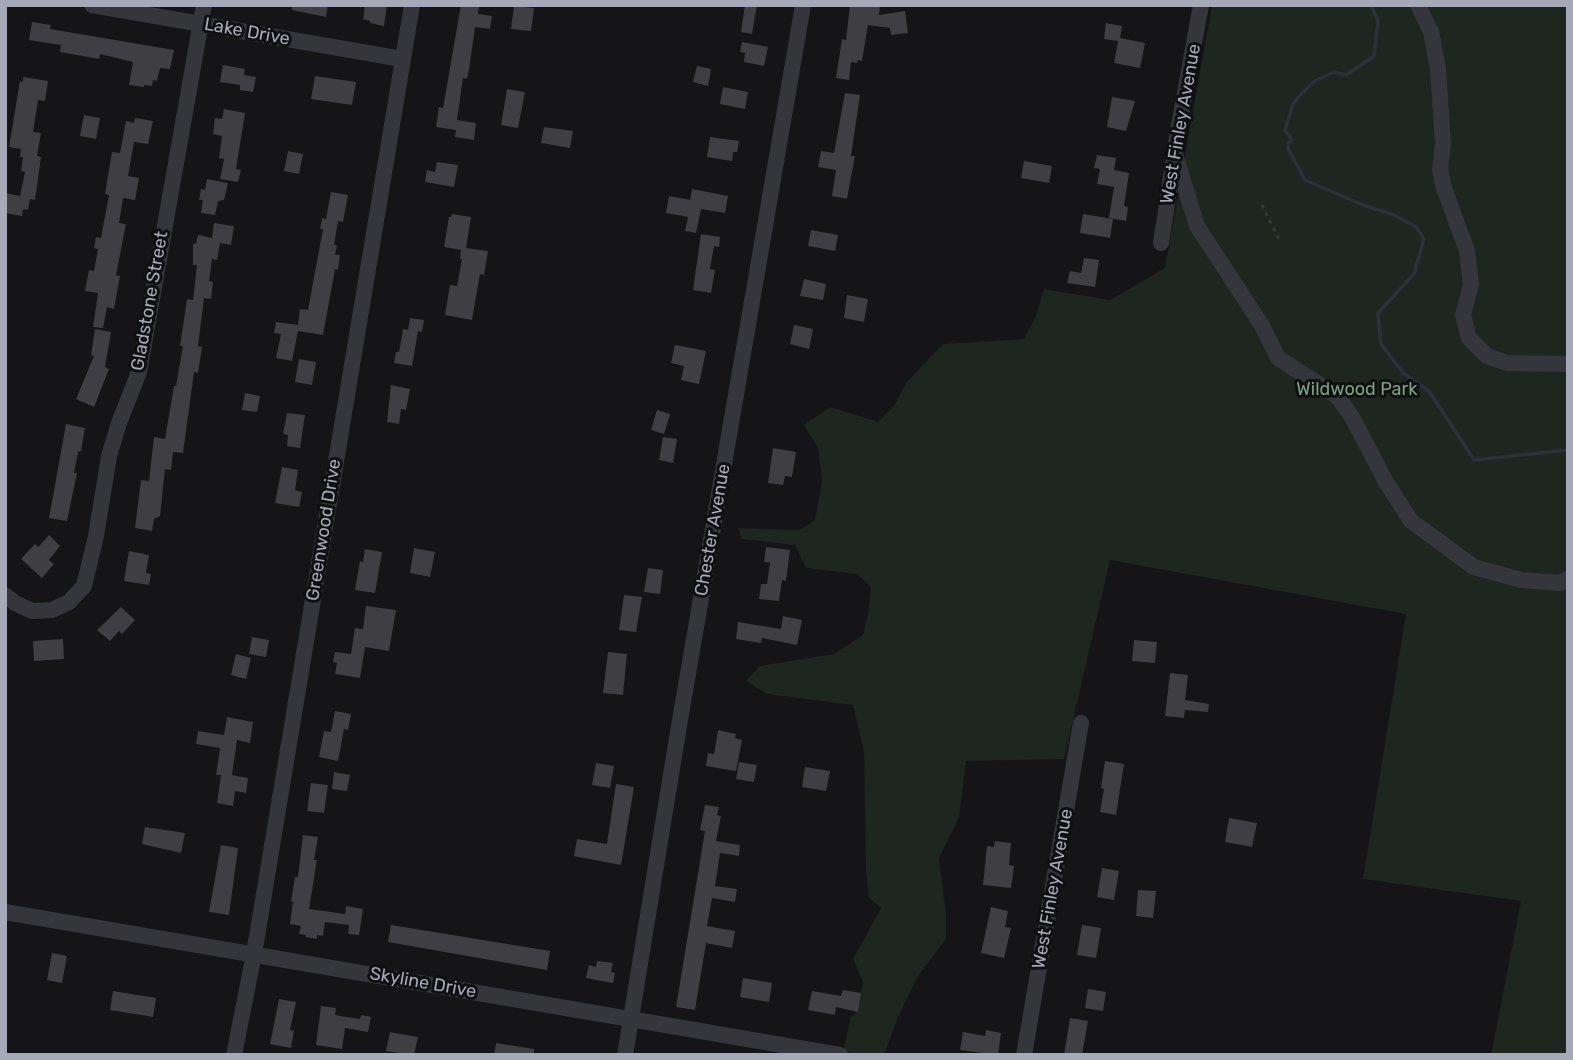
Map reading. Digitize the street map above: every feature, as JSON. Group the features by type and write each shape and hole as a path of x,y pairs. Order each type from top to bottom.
{"street":[{"name":"Lake Drive","path":"92,5 402,60"},
{"name":"Gladstone Street","path":"5,595 15,604 32,611 52,610 69,602 84,586 96,536 109,456 139,372 204,5"},
{"name":"Greenwood Drive","path":"234,1055 254,954 412,5"},
{"name":"Chester Avenue","path":"625,1055 803,5"},
{"name":"West Finley Avenue","path":"1161,243 1201,5"},
{"path":"1418,5 1431,32 1438,69 1443,144 1440,169 1444,188 1467,251 1471,285 1463,315 1469,338 1487,356 1507,363 1568,364"},
{"path":"1175,154 1197,226 1261,324 1278,358 1337,396 1352,416 1386,482 1411,521 1474,567 1521,580 1560,583 1568,579"},
{"name":"West Finley Avenue","path":"1024,1055 1081,723"},
{"name":"Skyline Drive","path":"5,912 840,1055"}],"path":[{"path":"1262,205 1279,239"}],"green space":[{"name":"Wildwood Park","path":"1212,5 1568,5 1568,1055 1491,1055 1521,901 1363,879 1406,614 1110,560 1064,759 966,761 959,817 939,858 946,939 918,976 898,1017 884,1055 843,1052 851,1017 858,1011 863,982 853,959 881,908 869,898 864,752 853,705 767,694 746,681 760,666 834,654 863,635 871,587 857,574 806,568 795,545 742,539 738,528 800,530 815,520 822,481 818,448 804,425 830,407 878,422 894,406 906,383 943,344 1024,339 1036,316 1044,289 1110,300 1165,268"}],"building":[{"path":"292,5 328,5 326,17 292,10"},
{"path":"365,5 387,5 384,26 363,19"},
{"path":"461,5 479,7 478,14 492,16 490,29 475,27 467,79 463,78 457,120 476,123 474,140 455,137 456,130 436,127 439,107 443,108"},
{"path":"745,5 757,5 752,34 741,32"},
{"path":"850,5 880,5 879,15 905,11 908,33 891,35 890,28 868,25 862,61 851,62 849,80 836,78 842,39 846,40"},
{"path":"514,6 534,8 531,31 511,29"},
{"path":"32,22 51,25 50,29 174,50 170,69 160,68 157,81 153,80 152,86 129,85 133,62 100,54 99,59 60,52 61,45 29,40"},
{"path":"1106,23 1122,26 1120,38 1145,43 1140,68 1114,63 1118,41 1104,39"},
{"path":"742,42 768,47 764,66 744,62 745,53 740,52"},
{"path":"223,65 245,69 244,75 256,77 253,92 240,90 240,85 220,82"},
{"path":"697,66 711,69 708,86 693,82"},
{"path":"315,76 356,82 352,105 311,99"},
{"path":"23,77 48,81 45,101 38,100 33,132 41,133 37,156 41,157 35,200 30,199 28,210 23,209 22,216 5,213 5,193 20,196 25,172 21,171 21,149 9,147 20,81 23,82"},
{"path":"723,87 748,92 745,109 720,104"},
{"path":"507,89 525,92 518,128 501,125"},
{"path":"845,93 860,95 851,156 855,156 847,199 832,196 836,170 818,167 821,151 834,153"},
{"path":"1112,97 1135,101 1126,131 1107,127"},
{"path":"224,109 245,113 236,169 241,170 238,182 220,179 224,159 219,158 222,136 213,134 215,118 222,119"},
{"path":"84,115 100,118 96,139 80,136"},
{"path":"135,118 153,121 148,144 134,142 128,176 139,178 135,200 123,198 119,223 126,224 116,275 120,276 114,309 107,307 103,328 93,327 98,293 85,291 89,270 94,271 98,249 94,248 96,237 101,238 109,195 105,194 112,152 120,153 126,121 134,123"},
{"path":"544,127 573,131 570,148 541,143"},
{"path":"710,137 739,141 732,161 707,157"},
{"path":"288,151 303,154 299,174 284,171"},
{"path":"1097,155 1116,158 1114,170 1129,173 1124,206 1128,207 1126,221 1109,218 1114,187 1097,184 1100,169 1094,168"},
{"path":"1024,161 1052,166 1049,183 1021,178"},
{"path":"437,162 458,165 454,187 425,182 427,170 435,172"},
{"path":"207,179 228,183 224,200 218,201 215,215 201,213 203,200 199,200"},
{"path":"692,189 728,196 725,213 701,209 696,233 685,231 688,217 666,213 669,196 690,200"},
{"path":"331,192 348,195 343,222 338,221 334,245 337,245 335,255 340,255 323,335 298,331 292,361 276,358 281,334 274,333 276,322 298,325 300,309 308,310 323,229 320,229 322,218 326,219"},
{"path":"452,214 471,217 466,248 488,251 484,275 480,274 472,320 445,315 450,285 457,286 462,259 461,250 444,247 449,217"},
{"path":"1083,214 1113,219 1110,238 1080,233"},
{"path":"214,223 234,226 231,245 220,243 217,260 212,259 209,281 213,282 211,299 204,298 198,346 202,347 198,373 194,372 183,453 173,452 171,470 165,469 160,516 154,519 152,531 135,528 141,480 149,481 154,437 165,439 176,386 187,299 193,300 197,265 193,265 193,244 196,244 198,235 212,238"},
{"path":"811,230 838,235 835,251 808,246"},
{"path":"701,234 720,237 719,247 714,246 710,269 715,270 711,293 693,290"},
{"path":"1084,258 1099,260 1095,287 1067,283 1070,271 1081,273"},
{"path":"804,279 826,284 823,300 800,296"},
{"path":"847,295 868,299 864,322 844,318"},
{"path":"410,318 424,320 422,332 418,331 412,366 394,363 403,329 408,330"},
{"path":"794,325 813,329 809,349 790,344"},
{"path":"95,329 111,332 105,367 109,369 94,407 76,399 94,356 91,355"},
{"path":"675,345 706,351 699,384 681,380 684,366 671,363"},
{"path":"299,359 316,362 312,385 295,382"},
{"path":"391,385 410,389 406,410 401,409 399,424 387,422"},
{"path":"245,393 260,396 257,412 242,410"},
{"path":"657,410 670,414 664,434 651,430"},
{"path":"287,413 305,415 300,448 287,446 288,435 283,434"},
{"path":"66,424 85,428 81,451 78,452 74,473 77,473 67,521 49,518"},
{"path":"663,437 677,439 673,463 659,460"},
{"path":"773,448 796,452 792,477 785,476 783,485 768,483"},
{"path":"282,467 298,470 295,490 302,492 299,507 275,503"},
{"path":"49,535 60,546 49,560 54,564 42,578 21,559 35,544 38,547"},
{"path":"766,547 790,550 786,581 782,580 779,601 759,599 761,584 767,584 770,562 764,562"},
{"path":"414,548 435,552 430,577 410,573"},
{"path":"365,549 382,552 375,593 355,590"},
{"path":"129,551 149,555 146,573 151,574 149,585 124,581"},
{"path":"648,568 663,570 660,594 644,592"},
{"path":"624,595 642,597 636,632 619,630"},
{"path":"366,606 396,610 389,651 365,647 360,678 335,674 335,652 351,654 355,628 363,629"},
{"path":"121,607 135,620 122,634 119,631 110,641 97,630"},
{"path":"783,616 802,620 797,645 762,638 761,643 736,639 738,622 781,629"},
{"path":"252,637 269,640 266,657 249,654"},
{"path":"63,639 64,659 34,661 33,641"},
{"path":"1134,640 1157,642 1155,663 1132,661"},
{"path":"608,652 627,654 623,695 603,693"},
{"path":"236,654 251,658 246,679 231,675"},
{"path":"1170,673 1188,675 1185,700 1209,704 1208,712 1185,710 1184,718 1165,716"},
{"path":"335,711 351,714 348,730 344,729 338,761 319,757 324,731 331,732"},
{"path":"227,717 253,722 250,743 237,740 232,775 248,778 246,793 235,791 233,806 217,803 221,775 216,775 220,748 196,744 198,731 224,735"},
{"path":"718,730 736,734 735,738 742,740 736,771 706,766 708,753 714,754"},
{"path":"1105,761 1124,764 1116,815 1100,812"},
{"path":"739,762 757,765 754,782 736,779"},
{"path":"596,763 614,766 610,788 592,785"},
{"path":"805,767 830,771 826,791 802,787"},
{"path":"334,772 350,775 347,791 332,789"},
{"path":"311,783 328,785 324,813 307,811"},
{"path":"616,784 634,787 621,865 574,856 577,839 607,844"},
{"path":"705,805 719,807 717,815 721,816 716,841 740,845 739,856 720,853 715,886 737,889 735,902 712,898 707,926 735,931 732,948 706,943 695,1010 676,1007 705,831 700,830"},
{"path":"1229,818 1257,823 1252,847 1225,842"},
{"path":"145,827 185,833 181,853 142,844"},
{"path":"303,835 318,837 309,909 345,914 346,906 363,909 359,935 348,934 349,925 325,922 323,936 317,935 317,939 299,934 301,926 290,924 291,901 295,877 298,877"},
{"path":"995,841 1011,843 1009,865 1014,866 1011,888 983,885 987,846 994,847"},
{"path":"221,845 238,848 229,915 209,912"},
{"path":"1102,868 1119,871 1114,900 1097,897"},
{"path":"1138,890 1156,891 1153,918 1136,916"},
{"path":"991,907 1008,911 1005,927 1011,928 1004,958 981,953"},
{"path":"391,925 550,951 547,970 388,942"},
{"path":"1082,925 1101,928 1096,958 1077,955"},
{"path":"52,953 67,956 62,983 47,980"},
{"path":"597,961 613,963 613,983 586,978 589,965 596,967"},
{"path":"743,978 772,983 769,1002 740,997"},
{"path":"1088,989 1106,992 1103,1011 1085,1008"},
{"path":"843,990 861,993 858,1012 836,1007 835,1015 808,1010 812,991 841,996"},
{"path":"113,991 156,998 153,1017 110,1010"},
{"path":"279,999 296,1002 290,1030 294,1031 291,1048 270,1044"},
{"path":"321,1006 336,1008 335,1015 360,1019 361,1015 371,1017 368,1032 345,1028 342,1049 316,1045"},
{"path":"1070,1018 1088,1021 1082,1055 1064,1055"},
{"path":"986,1030 1001,1033 998,1055 960,1050 963,1032 985,1036"},
{"path":"390,1032 418,1037 414,1055 386,1051"},
{"path":"496,1043 534,1049 534,1055 494,1055"}],"waterway":[{"path":"1371,5 1378,21 1374,56 1346,75 1334,72 1315,81 1302,93 1293,104 1285,130 1292,140 1288,143 1288,148 1305,180 1394,215 1416,227 1424,239 1414,274 1378,313 1381,344 1403,373 1429,391 1474,460 1568,450"}]}
